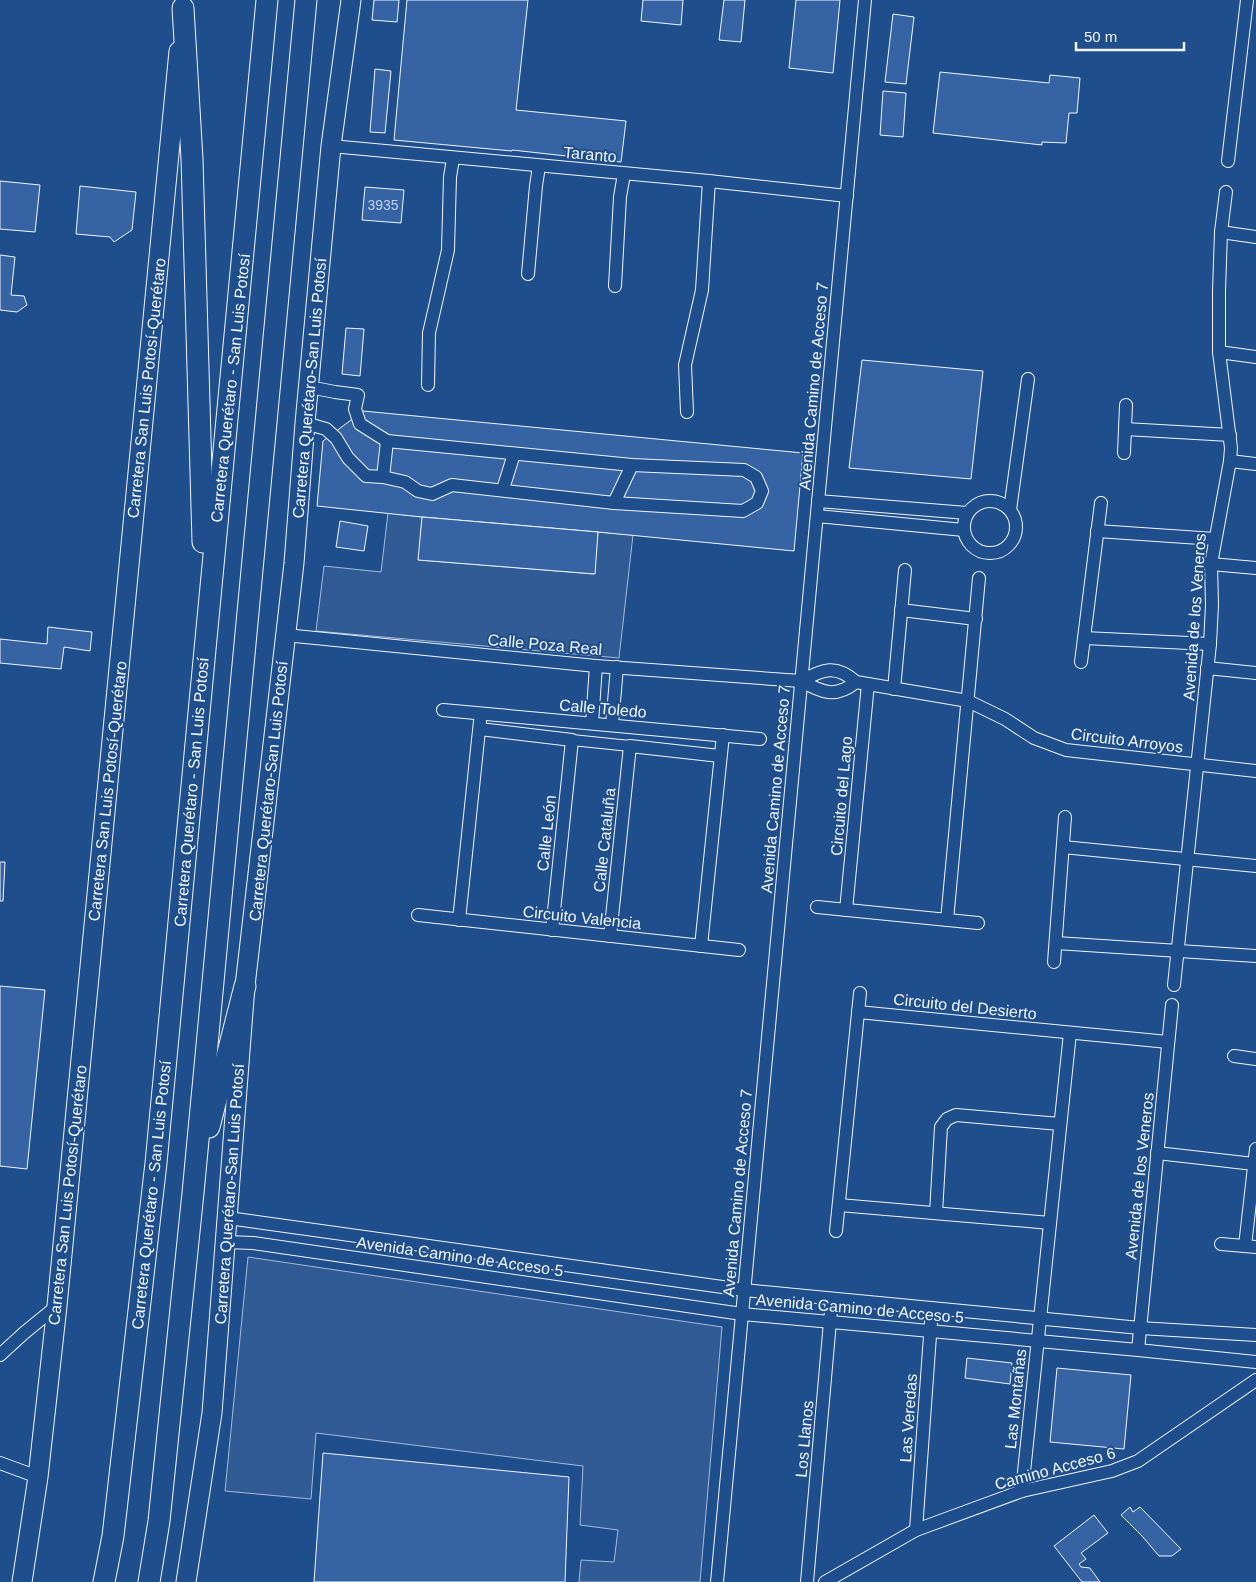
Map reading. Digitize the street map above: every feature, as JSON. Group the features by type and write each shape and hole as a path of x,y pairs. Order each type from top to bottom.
{"highway":[{"name":"Carretera Querétaro - San Luis Potosí","path":"104,1582 114,1536 156,1163 267,0"},
{"path":"149,1582 159,1521 193,1193 306,0"},
{"path":"184,4 192,168 206,633"},
{"path":"193,1193 246,986"}],"main road":[{"name":"Carretera Querétaro-San Luis Potosí","path":"186,1582 212,1413 246,986 294,563 331,146 351,0"},
{"name":"Carretera San Luis Potosí-Querétaro","path":"22,1582 38,1476 57,1306 184,4"}],"street":[{"name":"Avenida Camino de Acceso 7","path":"717,1582 865,0"},
{"path":"1228,161 1247,0"},
{"name":"Taranto","path":"331,146 453,159 709,181 847,196"},
{"path":"428,385 429,333 448,250 450,177 453,159"},
{"path":"528,274 539,166"},
{"path":"615,286 620,197 624,174"},
{"path":"687,412 685,366 702,290 709,181"},
{"name":"Avenida de los Veneros","path":"1174,985 1208,668 1212,605 1211,564 1230,462 1230,435 1219,352 1221,232 1226,192"},
{"path":"1221,232 1256,237"},
{"path":"1219,352 1256,357"},
{"path":"1010,510 1028,379"},
{"path":"305,423 326,429 336,438 348,458 366,476 383,477 405,482 418,491 432,494 452,484 614,503 743,511 757,504 762,491 756,477 744,470 632,465 387,441 360,424 356,409 358,395 309,387"},
{"path":"1124,454 1126,404"},
{"path":"1125,429 1230,435"},
{"path":"383,477 387,441"},
{"path":"503,489 514,454"},
{"path":"1230,462 1256,464"},
{"path":"614,503 632,465"},
{"path":"818,501 967,513"},
{"path":"996,501 1010,510 1015,518 1016,526 1015,535 1011,543 996,553 987,554 971,546 966,539 964,521 967,513 973,507 980,502 996,501"},
{"path":"1082,662 1101,503"},
{"path":"883,522 884,506"},
{"path":"817,516 964,530"},
{"path":"1097,531 1215,539"},
{"path":"1211,564 1256,568"},
{"path":"894,689 905,570"},
{"path":"947,920 979,578"},
{"path":"901,610 976,619"},
{"name":"Calle Poza Real","path":"286,635 596,666 801,681"},
{"path":"1084,638 1210,644"},
{"path":"592,723 596,666"},
{"path":"612,725 617,667"},
{"path":"1208,668 1256,673"},
{"name":"Circuito Arroyos","path":"801,681 819,672 839,671 862,683 968,701 1005,719 1034,738 1066,750 1256,771"},
{"path":"801,681 827,692 842,691 862,683"},
{"name":"Circuito del Lago","path":"846,910 862,683"},
{"name":"Calle Toledo","path":"443,710 760,738"},
{"path":"459,920 481,713"},
{"name":"Calle Toledo","path":"480,729 720,756"},
{"path":"701,946 722,735"},
{"name":"Calle León","path":"552,930 572,740"},
{"name":"Calle Cataluña","path":"610,936 630,746"},
{"path":"1054,962 1065,817"},
{"path":"1063,846 1256,866"},
{"path":"817,907 978,923"},
{"name":"Circuito Valencia","path":"418,915 739,950"},
{"path":"1056,943 1256,956"},
{"path":"836,1231 860,992"},
{"name":"Avenida de los Veneros","path":"1138,1350 1172,1004"},
{"name":"Circuito del Desierto","path":"858,1012 1168,1042"},
{"path":"1040,1318 1070,1033"},
{"path":"1234,1056 1256,1059"},
{"path":"936,1213 941,1127 947,1119 956,1115 1060,1124"},
{"path":"1221,1244 1251,1247 1256,1149"},
{"path":"1157,1154 1254,1164"},
{"path":"839,1204 1050,1223"},
{"name":"Avenida Camino de Acceso 5","path":"228,1218 744,1290 1140,1328 1256,1335"},
{"path":"314,1231 314,1252"},
{"name":"Avenida Camino de Acceso 5","path":"226,1242 252,1243 742,1314 1037,1340 1256,1362"},
{"path":"424,1268 426,1246"},
{"path":"520,1281 527,1261"},
{"path":"613,1294 617,1273"},
{"name":"Los Llanos","path":"807,1582 832,1299"},
{"path":"0,1355 57,1306"},
{"name":"Las Veredas","path":"916,1530 932,1308"},
{"name":"Las Montañas","path":"1022,1491 1040,1318"},
{"name":"Camino Acceso 6","path":"825,1582 916,1530 1022,1491 1112,1471 1138,1461 1256,1380"},
{"path":"0,1463 38,1476"}],"shaded area":[{"path":"388,513 422,517 419,560 594,574 598,532 633,535 619,658 316,631 324,566 381,572"},
{"path":"248,1257 722,1327 700,1582 579,1582 581,1560 614,1562 618,1530 580,1525 583,1466 316,1433 311,1499 225,1491"}],"building":[{"path":"374,0 399,0 397,22 372,20"},
{"path":"407,0 528,0 516,110 626,121 621,162 394,140"},
{"path":"643,0 683,0 681,25 641,21"},
{"path":"724,0 745,0 741,42 719,40"},
{"path":"796,0 840,0 833,73 789,68"},
{"path":"893,14 914,17 906,84 885,82"},
{"path":"375,69 391,71 385,133 370,132"},
{"path":"940,72 1049,83 1050,75 1080,78 1077,113 1069,113 1066,143 1042,142 1042,145 933,133"},
{"path":"883,91 906,93 903,137 880,135"},
{"path":"0,181 40,185 35,232 0,229"},
{"path":"80,186 136,192 132,230 114,242 110,237 76,234"},
{"path":"365,187 404,190 401,223 362,220"},
{"path":"0,255 15,257 11,295 24,296 27,305 17,312 0,310"},
{"path":"346,328 364,329 360,376 342,374"},
{"path":"862,360 983,371 971,479 849,468"},
{"path":"363,411 803,453 794,551 317,506 323,441"},
{"path":"422,517 598,532 595,574 418,560"},
{"path":"340,521 368,526 364,551 336,547"},
{"path":"48,627 92,632 90,651 64,647 61,669 0,663 0,639 47,644"},
{"path":"0,862 5,862 3,901 0,901"},
{"path":"0,986 45,990 27,1169 0,1166"},
{"path":"967,1358 1012,1363 1010,1384 965,1378"},
{"path":"1057,1368 1131,1375 1124,1449 1050,1442"},
{"path":"323,1453 569,1477 565,1582 314,1582"},
{"path":"1130,1507 1133,1512 1140,1507 1181,1549 1172,1556 1159,1556 1121,1515"},
{"path":"1094,1515 1108,1533 1081,1553 1086,1559 1079,1564 1081,1567 1090,1568 1100,1582 1082,1582 1054,1546"}]}
